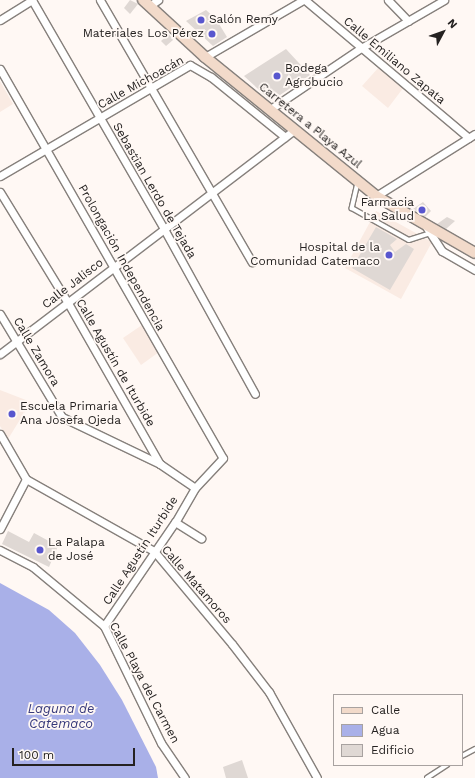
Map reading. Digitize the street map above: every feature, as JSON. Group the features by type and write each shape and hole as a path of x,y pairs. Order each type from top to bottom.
{"main road":[{"name":"Carretera a Playa Azul","path":"146,3 205,57 376,196 424,224 433,232 475,253"}],"street":[{"path":"0,20 32,0"},
{"name":"Sebastian Lerdo de Tejada","path":"32,0 164,229 255,394"},
{"path":"100,0 153,86 252,262"},
{"path":"146,3 158,0"},
{"path":"205,57 304,0"},
{"name":"Calle Emiliano Zapata","path":"304,0 361,48 472,136"},
{"path":"388,0 408,21"},
{"path":"269,110 361,48 444,0"},
{"name":"Calle Michoacán","path":"0,176 190,65 195,67 285,137"},
{"name":"Prolongación Independencia","path":"0,70 47,149 223,458"},
{"name":"Calle Jalisco","path":"0,354 294,130"},
{"path":"376,196 472,136"},
{"name":"Calle Agustín de Iturbide","path":"0,192 68,303 160,464"},
{"path":"433,232 442,251 475,270"},
{"name":"Calle Zamora","path":"0,314 62,417 160,464 195,488"},
{"path":"0,434 26,479 0,528"},
{"name":"Calle Agustín Iturbide","path":"104,626 175,522 195,488 223,458"},
{"name":"Calle Matamoros","path":"26,479 154,551 232,644 269,692 317,778"},
{"path":"175,522 200,538"},
{"name":"Calle Playa del Carmen","path":"0,550 33,567 104,626 161,743 185,778"}],"lane":[{"path":"358,182 352,208 409,240 433,232"},
{"path":"463,755 475,749"},
{"path":"427,778 445,766"}],"shaded area":[{"path":"379,67 404,87 388,108 362,86"},
{"path":"0,81 13,104 0,112"},
{"name":"Hospital de la Comunidad Catemaco","path":"376,211 432,242 401,299 345,268"},
{"path":"142,325 159,352 141,365 123,338"},
{"name":"Escuela Primaria Ana Josefa Ojeda","path":"0,390 31,402 8,439 0,426"}],"water":[{"name":"Laguna de Catemaco","path":"0,583 49,610 75,633 100,665 122,700 156,767 158,778 0,778"}],"building":[{"path":"130,0 138,4 130,14 124,8"},
{"path":"206,10 216,19 227,37 213,46 186,21"},
{"path":"169,34 173,40 166,46 161,41"},
{"name":"Bodega Agrobucio","path":"286,49 310,75 271,101 244,76"},
{"name":"Farmacia La Salud","path":"423,202 431,211 425,217 413,209"},
{"path":"447,217 455,221 446,229 437,224"},
{"path":"376,227 397,239 390,245 395,252 406,244 414,249 390,290 352,268"},
{"name":"La Palapa de José","path":"8,531 29,542 34,533 58,546 49,567 2,544"},
{"path":"242,760 248,778 226,778 223,767"}],"place":[{"name":"Salón Remy","path":"201,20"},
{"name":"Materiales Los Pérez","path":"212,34"},
{"name":"Bodega Agrobucio","path":"277,76"},
{"name":"Farmacia La Salud","path":"422,210"},
{"name":"Hospital de la Comunidad Catemaco","path":"389,255"},
{"name":"Escuela Primaria Ana Josefa Ojeda","path":"12,414"},
{"name":"La Palapa de José","path":"40,550"}]}
